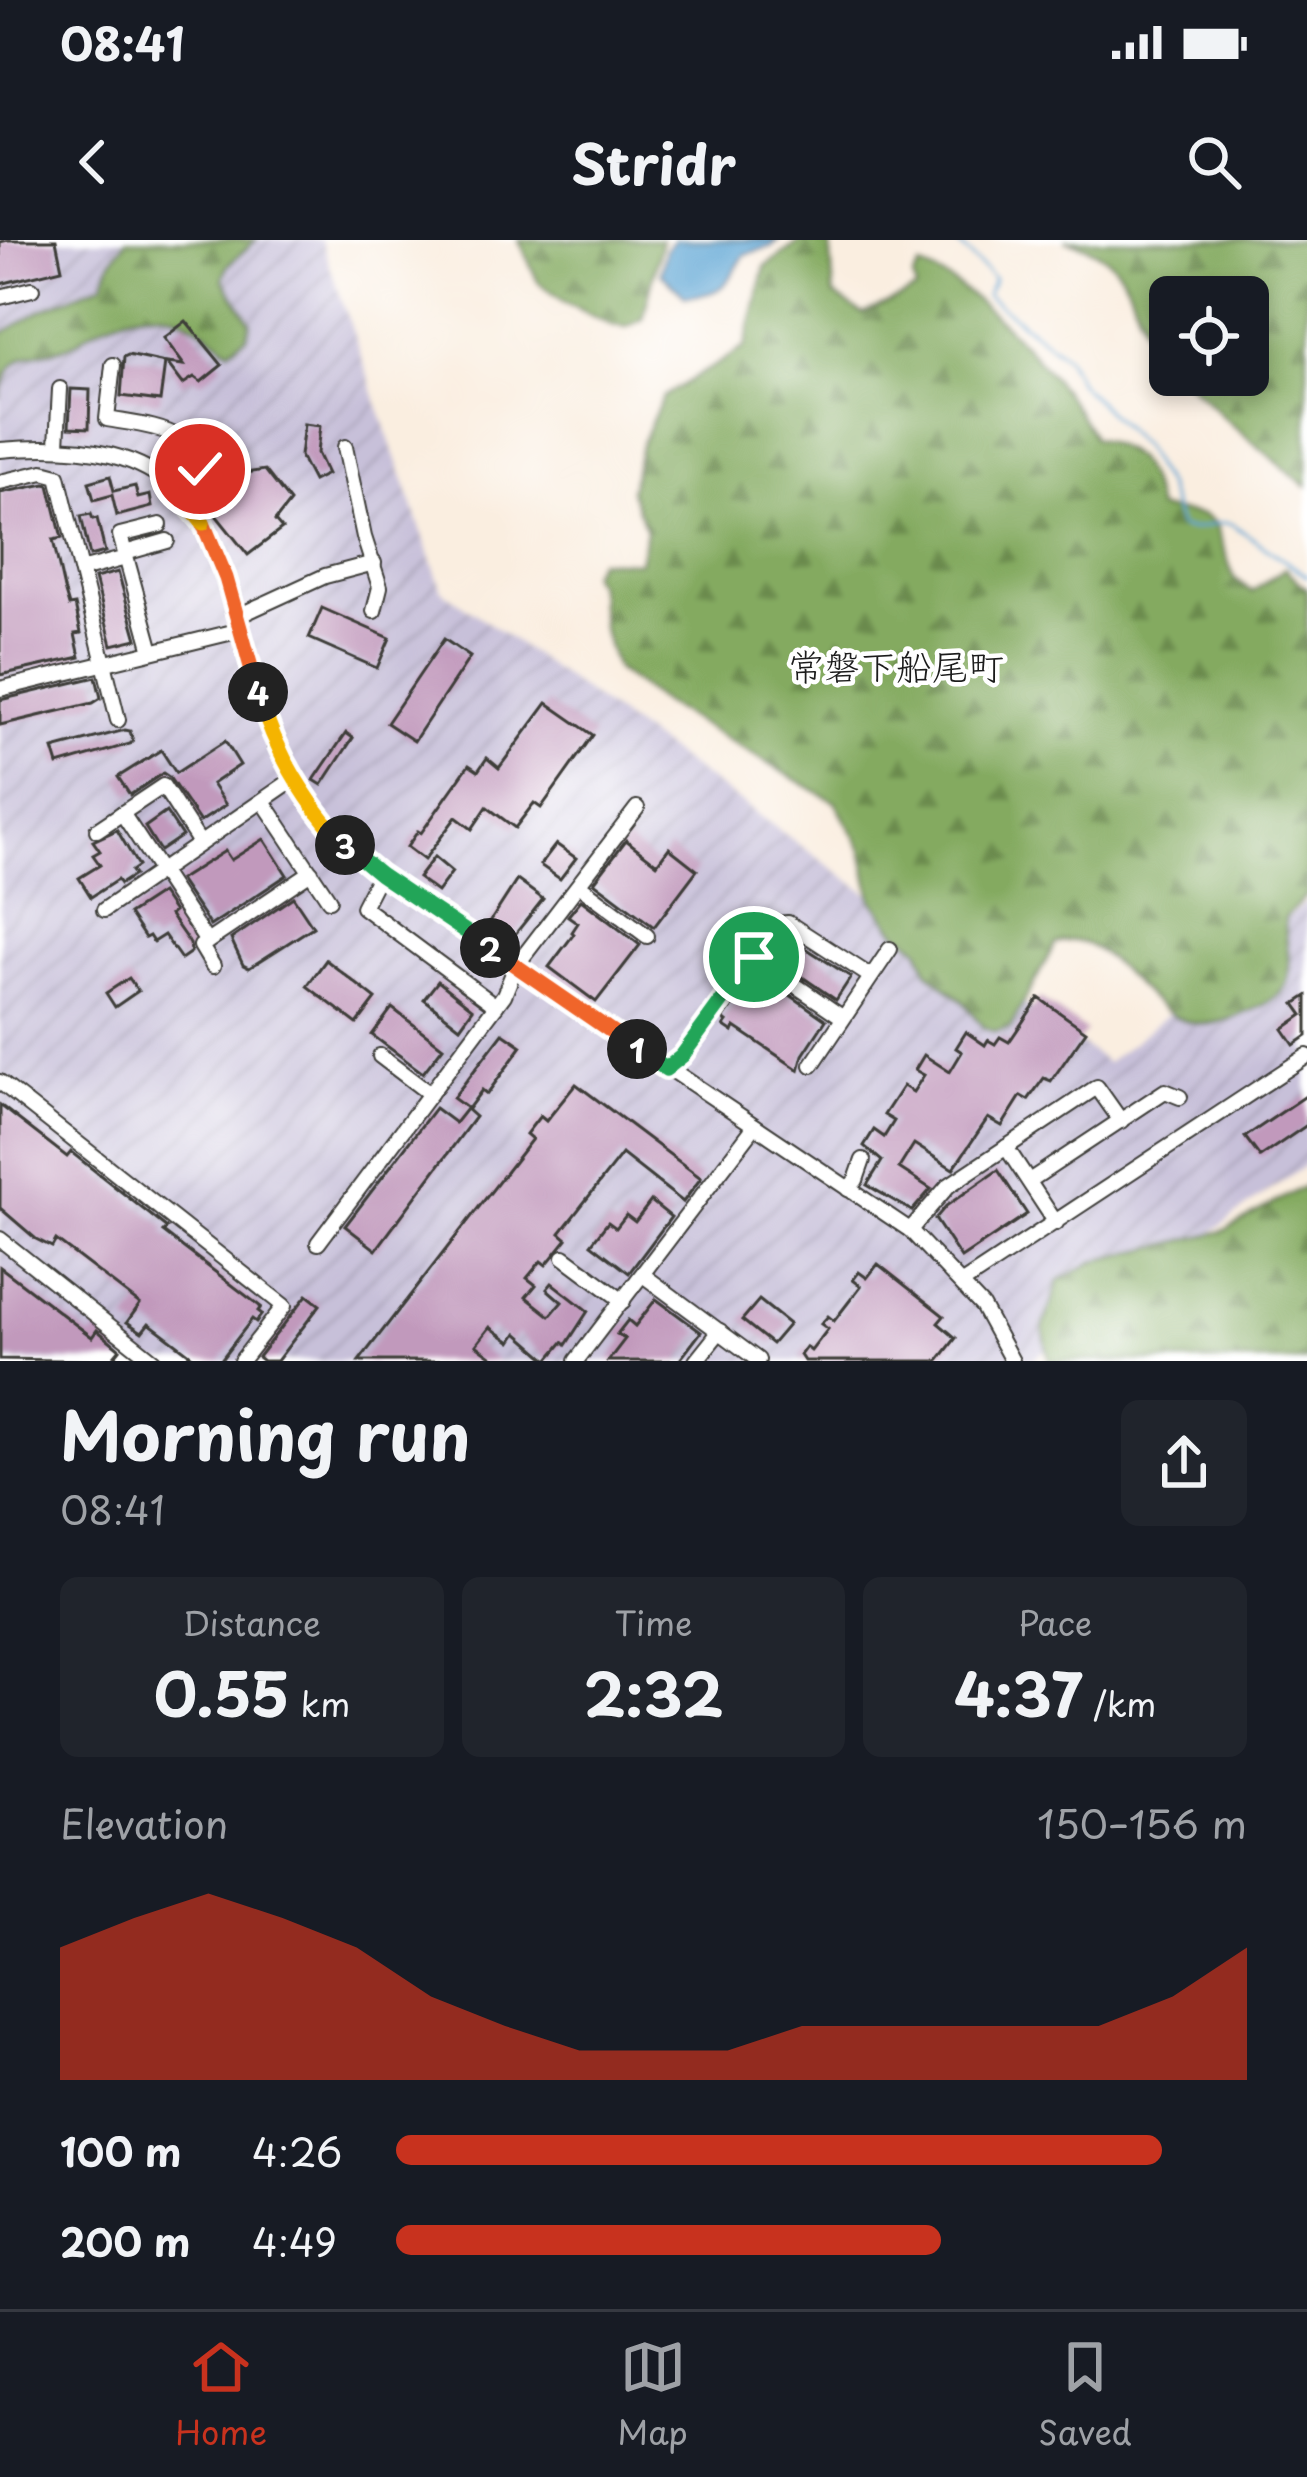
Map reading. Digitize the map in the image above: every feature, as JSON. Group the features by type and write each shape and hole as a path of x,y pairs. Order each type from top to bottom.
{"street":[{"path":"0,297 32,289"},
{"path":"113,365 107,419 174,432 194,454 200,469 192,491 176,492"},
{"path":"57,445 60,389"},
{"path":"0,450 57,445 112,454 176,492 194,509 214,544 265,717 316,813 350,850 666,1069 910,1230 982,1306 1012,1361"},
{"path":"344,447 380,586 374,611"},
{"path":"0,482 43,472 58,476 118,720"},
{"path":"152,651 119,535 160,525"},
{"path":"81,570 167,541"},
{"path":"0,689 152,651 240,623 326,576 374,563"},
{"path":"104,910 295,778"},
{"path":"97,830 163,786 200,843"},
{"path":"263,801 329,900"},
{"path":"317,1244 496,1006 516,966 638,808"},
{"path":"122,813 207,942"},
{"path":"213,966 201,946 311,872"},
{"path":"380,874 363,907 496,1006"},
{"path":"579,885 647,936"},
{"path":"666,1069 682,1056 754,957 763,936 776,924 788,923 870,976"},
{"path":"812,1065 890,949"},
{"path":"754,957 842,1017"},
{"path":"380,1056 430,1094"},
{"path":"962,1283 1307,1056"},
{"path":"0,1082 284,1306 241,1361"},
{"path":"910,1230 948,1186 1097,1087 1121,1121"},
{"path":"1028,1181 1165,1091 1180,1097"},
{"path":"576,1361 755,1126"},
{"path":"1006,1147 1057,1222"},
{"path":"848,1189 863,1160"},
{"path":"0,1239 154,1361"},
{"path":"565,1257 622,1301"},
{"path":"643,1275 758,1360"},
{"path":"696,1361 720,1331"}],"shaded area":[{"path":"0,240 321,240 442,590 1107,1063 1307,902 1307,1164 1030,1361 0,1361"}],"green space":[{"path":"126,240 256,240 228,265 223,279 251,322 247,336 229,350 180,317 131,314 71,345 17,362 4,381 0,398 0,335 43,309 103,283"},
{"path":"519,240 662,240 643,319 627,327 611,325 566,303 538,282"},
{"path":"802,240 830,240 834,295 863,314 916,290 913,278 920,267 967,293 1042,365 1093,438 1120,448 1138,462 1157,509 1203,515 1215,523 1234,578 1252,592 1285,568 1307,589 1307,895 1285,918 1289,966 1285,987 1264,1005 1211,1024 1179,1019 1108,958 1074,941 1055,944 1010,1028 995,1032 983,1027 963,1001 928,972 919,948 896,931 872,899 862,849 835,802 663,703 616,669 602,627 598,588 590,573 598,560 640,562 646,530 630,490 642,442 663,397 745,347 765,267"},
{"path":"1065,240 1307,240 1307,487 1201,396 1269,396 1269,276 1149,276 1149,336 1122,275 1092,249"},
{"path":"1307,1185 1307,1361 1049,1361 1043,1328 1059,1280 1096,1261 1223,1231"}],"water":[{"path":"674,240 778,240 771,247 745,254 715,291 685,296 661,273 666,249"}],"building":[{"path":"56,240 62,269 0,284 0,242"},
{"path":"186,321 222,365 201,382 194,377 183,384 167,363 184,365 164,338"},
{"path":"124,357 165,363 160,401 121,396"},
{"path":"71,389 90,390 89,428 69,427"},
{"path":"304,424 320,426 317,453 327,474 313,481 300,456"},
{"path":"265,470 290,502 275,521 282,529 248,555 207,504 246,473"},
{"path":"110,476 114,491 135,486 138,498 150,495 152,507 117,516 112,495 94,500 89,482"},
{"path":"45,484 62,538 53,540 69,606 75,605 80,657 0,675 0,493"},
{"path":"81,516 97,518 105,552 90,556"},
{"path":"118,572 137,639 112,645 95,578"},
{"path":"322,608 390,638 377,668 309,638"},
{"path":"444,639 470,657 414,741 387,723"},
{"path":"96,677 101,698 93,703 0,725 0,700"},
{"path":"547,703 593,735 541,808 534,803 515,828 487,807 472,829 456,817 424,860 407,847 469,765 478,771 487,758 499,768"},
{"path":"130,731 130,744 58,765 53,749"},
{"path":"346,733 353,738 322,785 314,780"},
{"path":"225,741 240,765 212,784 226,805 200,822 163,773 130,795 118,777 161,750 176,773"},
{"path":"166,812 182,836 160,851 145,827"},
{"path":"117,830 138,866 131,871 134,875 91,897 79,878 100,865 93,855 100,851 93,841"},
{"path":"264,839 287,875 210,926 179,880 225,851 231,860"},
{"path":"626,840 657,864 669,848 697,870 654,927 594,882"},
{"path":"556,844 576,858 560,879 540,865"},
{"path":"434,857 452,872 437,892 418,878"},
{"path":"517,880 543,899 509,942 488,925"},
{"path":"161,893 190,944 191,952 181,959 164,935 153,942 145,938 129,914"},
{"path":"293,897 313,927 249,968 243,965 231,939"},
{"path":"581,900 640,945 596,1002 549,967 574,934 578,923 568,916"},
{"path":"796,942 851,977 836,1000 782,963"},
{"path":"326,960 376,999 357,1024 307,986"},
{"path":"757,972 826,1020 803,1055 799,1070 735,1027 733,1032 724,1026 723,1019"},
{"path":"129,978 138,991 115,1007 106,993"},
{"path":"438,981 473,1009 460,1027 424,999"},
{"path":"1307,996 1307,1036 1294,1045 1283,1029 1303,1015 1295,1004"},
{"path":"1039,998 1086,1031 1051,1081 1044,1078 1028,1100 1021,1096 1002,1126 988,1118 953,1169 914,1144 899,1168 931,1189 912,1211 867,1185 882,1161 864,1146 874,1130 884,1137 894,1121 884,1115 903,1086 913,1092 924,1075 915,1070 924,1055 950,1072 962,1052 956,1048 966,1032 985,1045 988,1040 995,1044 1000,1037 1009,1042"},
{"path":"392,1008 443,1047 423,1073 372,1035"},
{"path":"503,1033 522,1046 487,1094 482,1090 468,1109 453,1098"},
{"path":"576,1084 701,1178 683,1202 622,1154 560,1233 567,1239 546,1265 541,1261 527,1278 536,1285 526,1297 550,1316 562,1302 547,1289 552,1283 588,1311 566,1345 563,1342 548,1360 517,1333 511,1342 490,1327 476,1345 498,1361 359,1361 532,1139 526,1134 540,1116 546,1121"},
{"path":"1307,1095 1307,1125 1260,1157 1245,1137"},
{"path":"0,1105 67,1157 71,1152 167,1228 163,1232 261,1307 256,1322 252,1319 220,1361 199,1361 149,1323 142,1332 127,1322 140,1304 56,1240 52,1247 36,1239 0,1208"},
{"path":"435,1108 455,1123 466,1109 475,1117 376,1250 345,1226"},
{"path":"998,1170 1027,1214 961,1258 935,1219"},
{"path":"651,1201 671,1217 629,1273 591,1244 608,1222 616,1228 626,1215 635,1222"},
{"path":"878,1264 944,1316 938,1323 956,1338 938,1361 804,1361 800,1355 806,1347 811,1351 828,1329 821,1324 828,1316 834,1321 861,1286 853,1280 859,1272 867,1278"},
{"path":"0,1267 92,1337 97,1330 120,1349 115,1355 123,1361 0,1359"},
{"path":"307,1295 320,1305 277,1361 263,1361 258,1357"},
{"path":"656,1299 701,1332 679,1361 608,1361 625,1339 617,1334 628,1320 635,1326"},
{"path":"759,1300 789,1324 772,1344 742,1320"}],"waterway":[{"path":"954,240 994,279 986,295 1066,357 1079,383 1142,446 1166,486 1179,527 1232,524 1307,576"}],"district":[{"name":"常磐下船尾町","path":"896,665"}],"route":[{"path":"200,469 192,491 176,492 194,509 214,544 265,717 316,813 350,850 666,1069 682,1056 754,957"}]}
